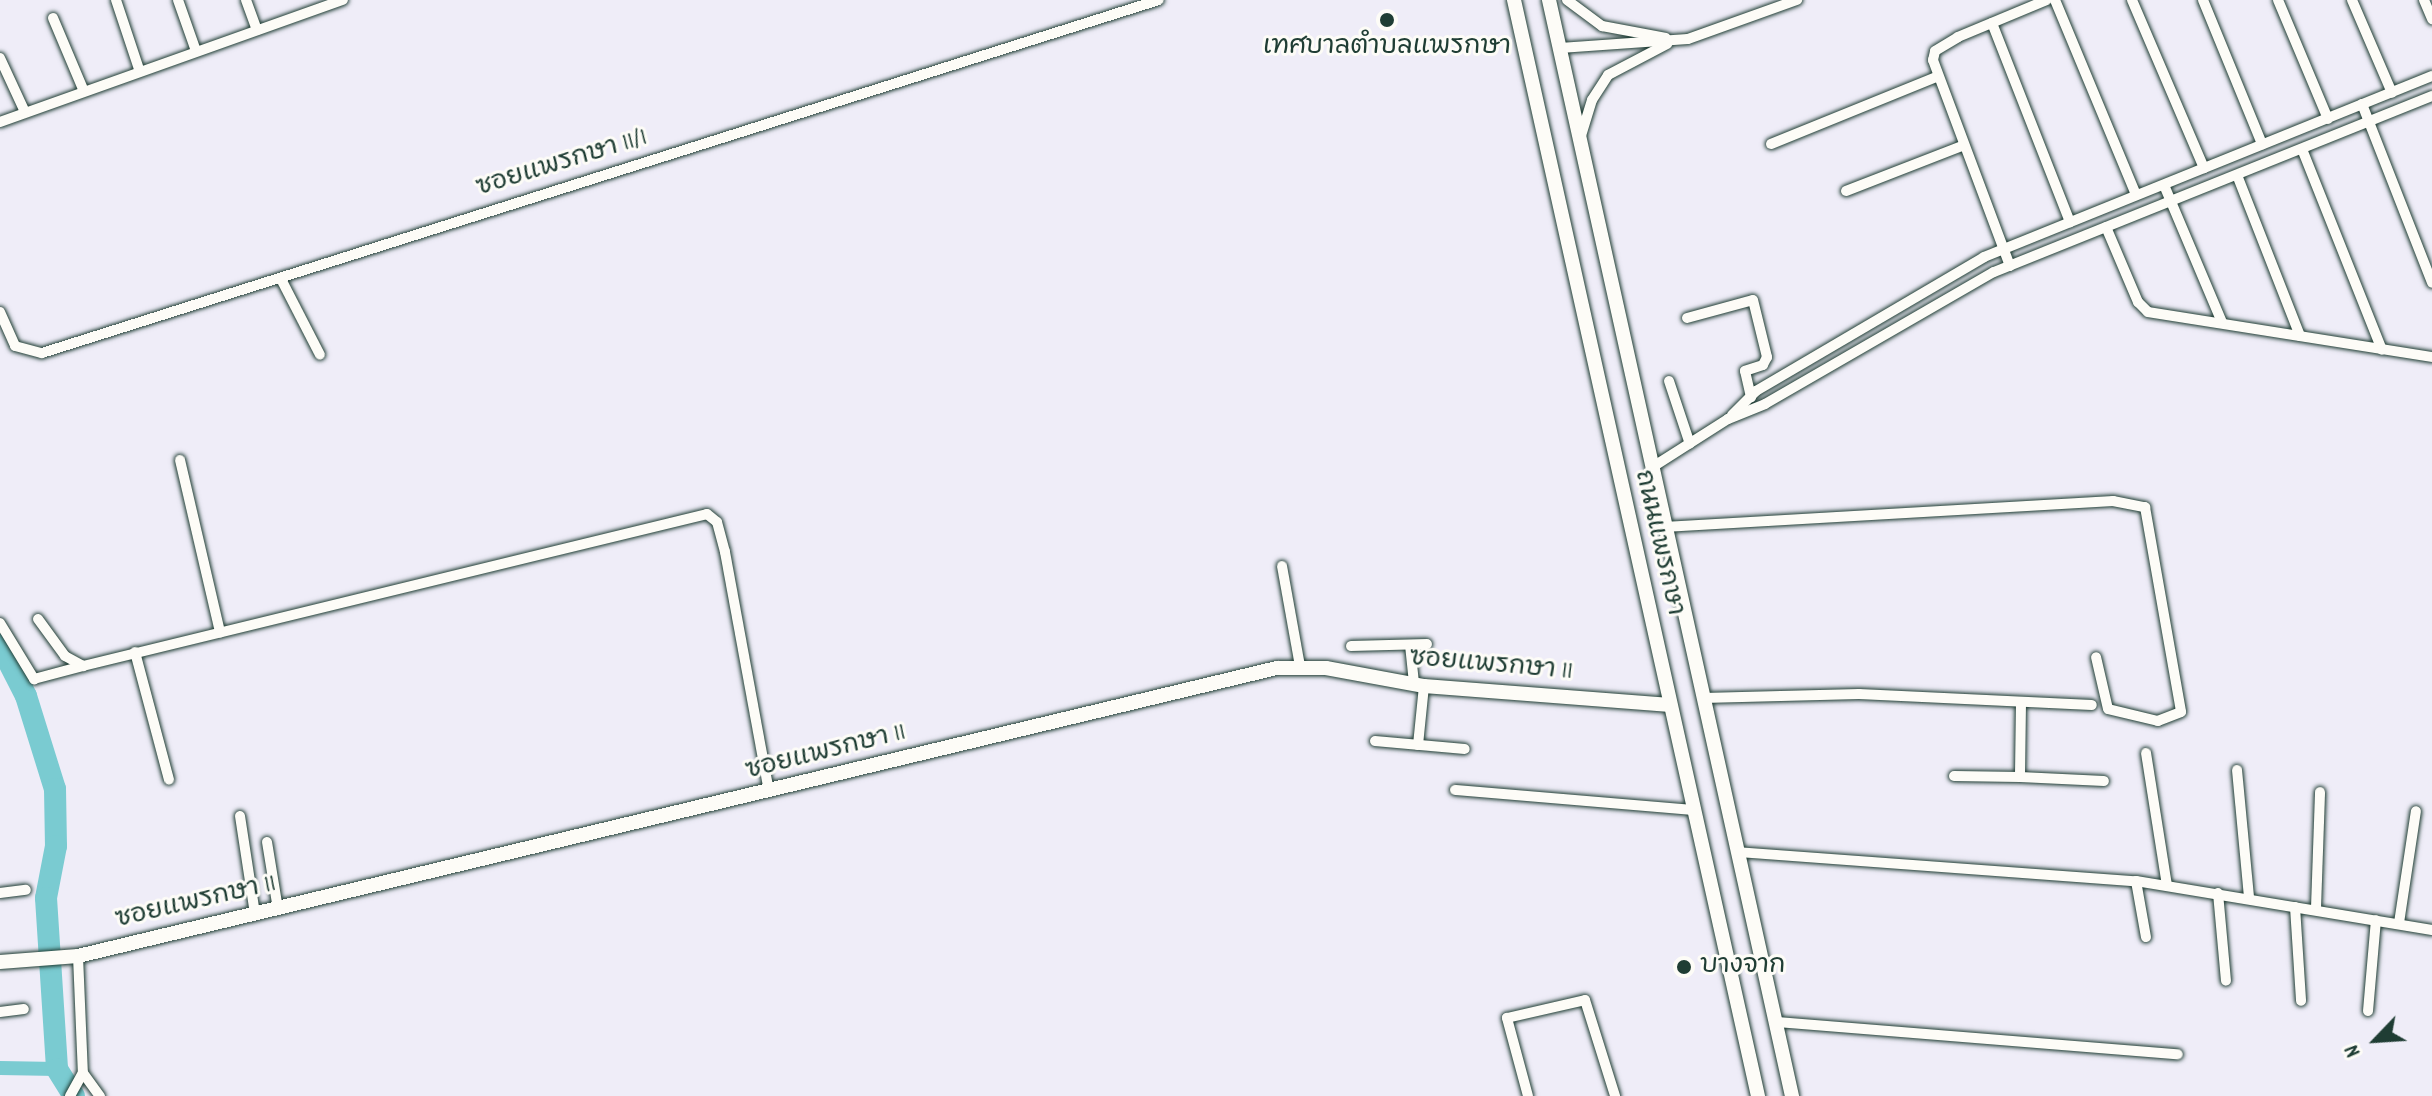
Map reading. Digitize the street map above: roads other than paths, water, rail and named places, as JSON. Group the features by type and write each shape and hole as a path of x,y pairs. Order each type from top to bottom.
{"main road":[{"name":"ถนนแพรกษา","path":"1514,0 1758,1096"},
{"name":"ถนนแพรกษา","path":"1549,0 1792,1096"},
{"name":"ซอยแพรกษา 11","path":"0,962 72,957 769,791 1243,673 1300,666 1419,685 1670,705"}],"street":[{"path":"116,0 139,69"},
{"path":"178,0 196,51"},
{"path":"246,0 257,30"},
{"path":"0,122 24,110 257,30 310,6 343,0"},
{"name":"ซอยแพรกษา 11/1","path":"0,312 15,346 42,353 1159,0"},
{"path":"1567,0 1602,26 1676,40"},
{"path":"1560,48 1676,40 1726,29 1797,0"},
{"path":"2010,266 1936,77 1935,51 2047,0"},
{"path":"2055,0 2136,195"},
{"path":"2132,0 2204,168"},
{"path":"2203,0 2262,144"},
{"path":"2278,0 2328,119"},
{"path":"2352,0 2392,93"},
{"path":"2424,0 2432,19"},
{"path":"53,18 83,89"},
{"path":"1992,23 2070,222"},
{"path":"1580,140 1592,100 1608,75 1676,40"},
{"path":"0,58 24,110"},
{"path":"1651,468 1728,419 1751,397 1882,317 2004,249 2432,76"},
{"path":"1771,144 1936,77"},
{"path":"1728,419 1765,404 2010,266 2432,96"},
{"path":"2362,104 2432,283"},
{"path":"1846,191 1962,146"},
{"path":"2302,149 2382,350"},
{"path":"2237,175 2300,336"},
{"path":"2164,185 2222,322"},
{"path":"2106,227 2142,309 2432,357"},
{"path":"281,279 320,355"},
{"path":"1687,318 1753,300 1767,357 1763,365 1745,371 1751,397"},
{"path":"1882,317 1891,332"},
{"path":"1669,381 1690,444"},
{"path":"180,460 220,632"},
{"path":"1664,527 2097,501 2145,507 2181,712 2158,721 2108,709 2096,657"},
{"path":"0,623 34,679 135,652 712,516 734,594 769,791"},
{"path":"1282,566 1300,666"},
{"path":"38,619 65,656 83,666"},
{"path":"1351,646 1427,644"},
{"path":"1410,645 1419,685 1418,745"},
{"path":"135,652 169,780"},
{"path":"1703,698 1859,694 2092,705"},
{"path":"2020,777 2021,703"},
{"path":"1375,741 1465,749"},
{"path":"2146,753 2167,885"},
{"path":"2237,770 2249,898"},
{"path":"1954,776 2104,781"},
{"path":"1455,790 1694,810"},
{"path":"2316,908 2320,792"},
{"path":"2399,923 2416,811"},
{"path":"240,816 255,914"},
{"path":"267,842 278,909"},
{"path":"1737,852 2136,881 2316,908 2432,930"},
{"path":"2136,881 2146,937"},
{"path":"0,893 26,890"},
{"path":"2218,893 2226,981"},
{"path":"2295,907 2301,1001"},
{"path":"2368,1011 2376,920"},
{"path":"72,957 83,1073 100,1096"},
{"path":"1528,1096 1507,1018 1585,1000 1615,1096"},
{"path":"0,1012 24,1009"},
{"path":"1776,1022 2178,1054"},
{"path":"70,1096 83,1073"}],"waterway":[{"path":"0,645 26,696 55,789 56,846 46,898 57,1069 74,1096"},
{"path":"0,1068 57,1069"}],"place":[{"name":"เทศบาลตำบลแพรกษา","path":"1387,20"},
{"name":"บางจาก","path":"1684,967"}]}
